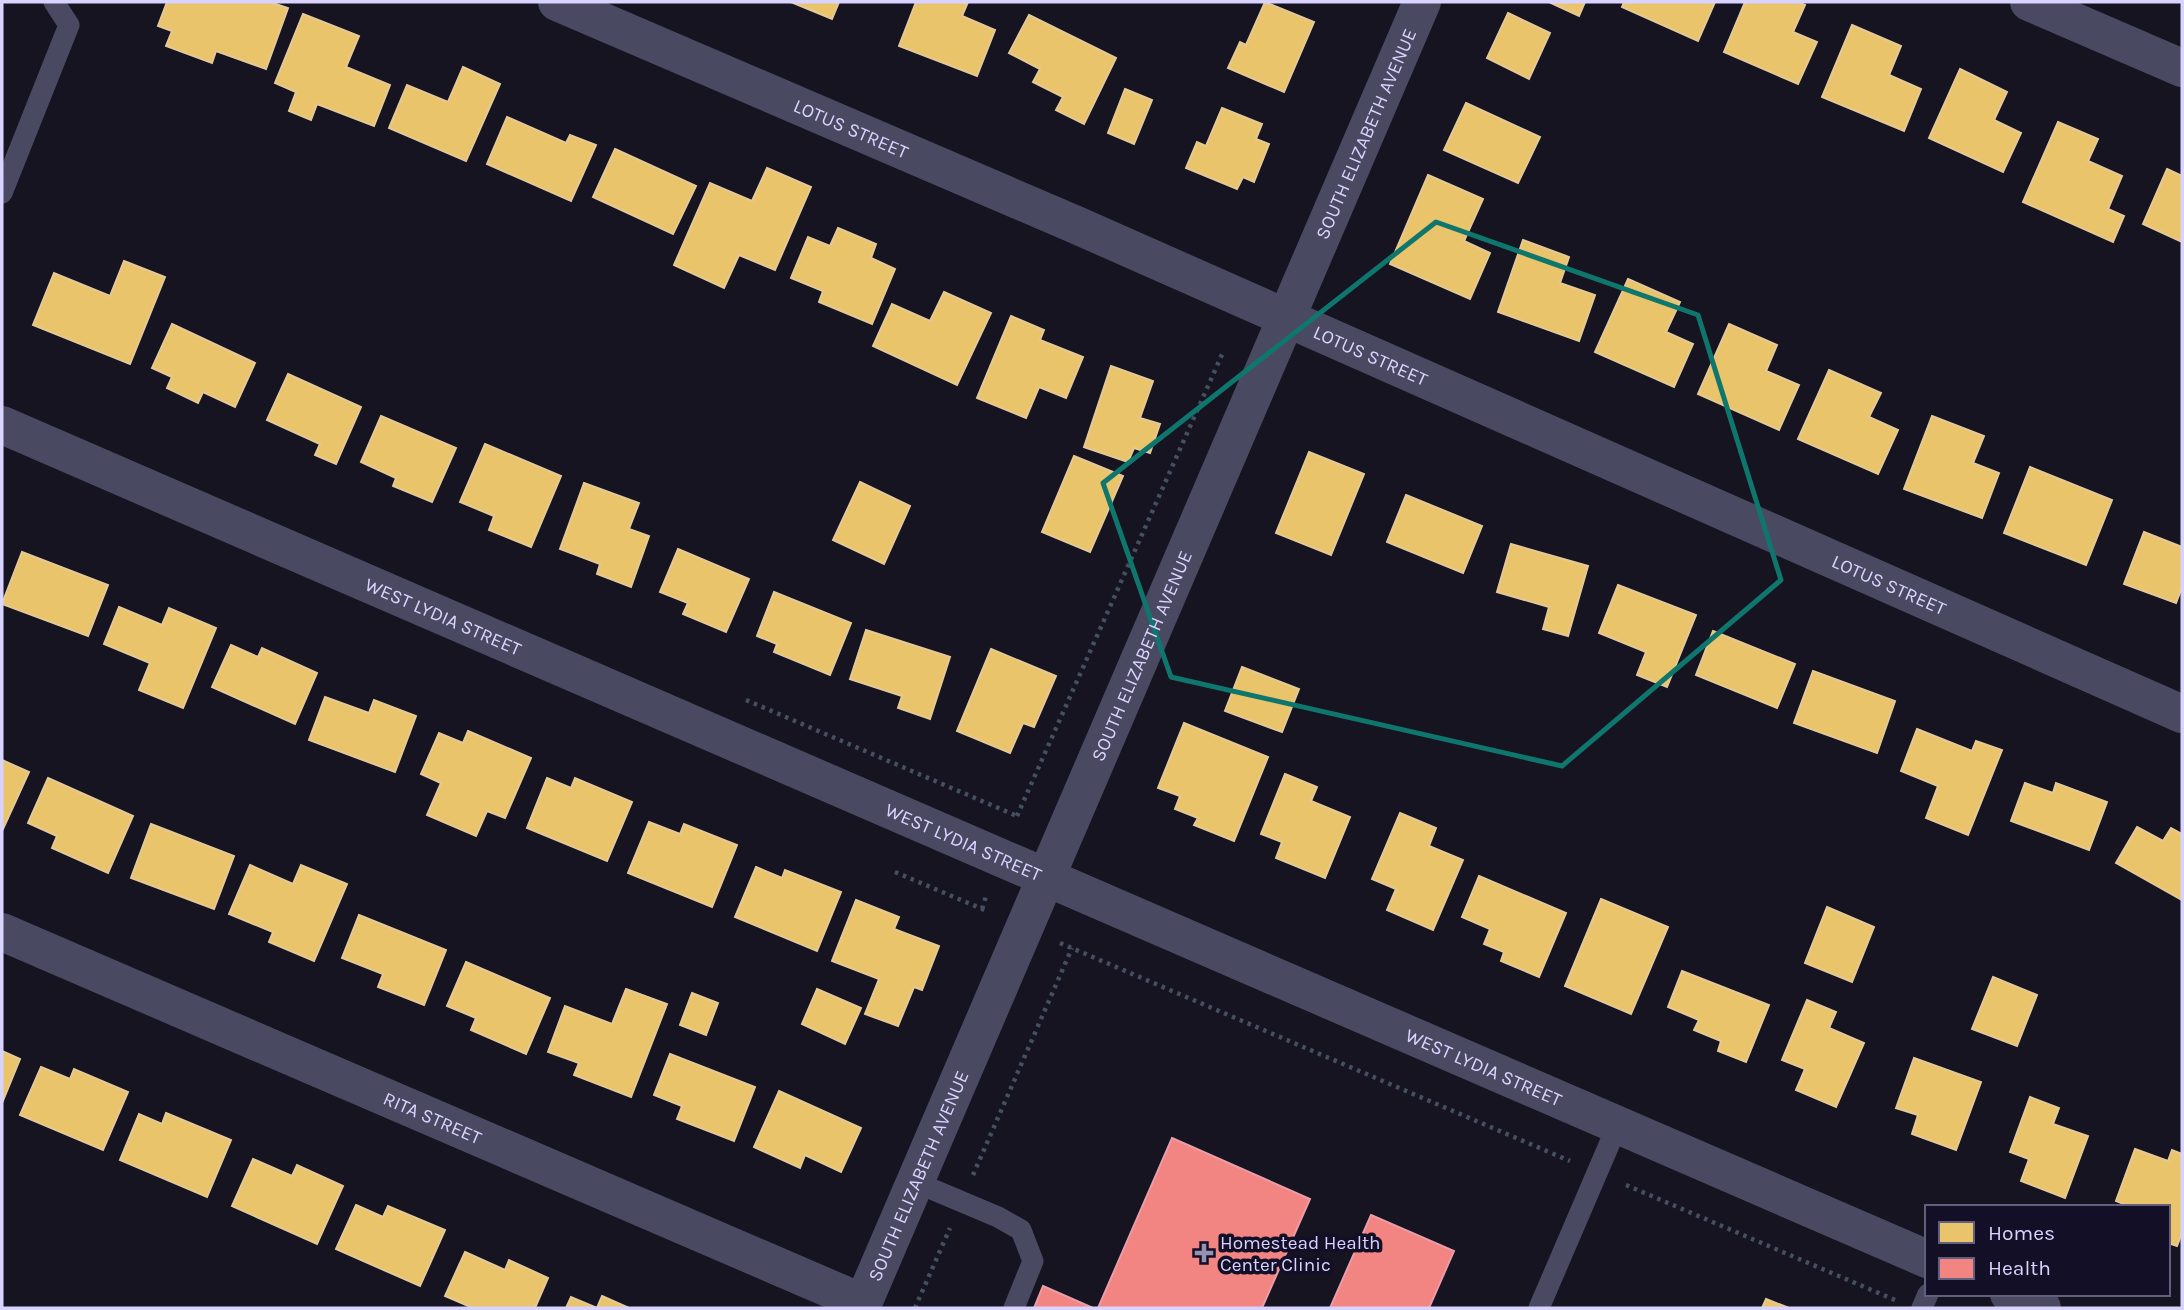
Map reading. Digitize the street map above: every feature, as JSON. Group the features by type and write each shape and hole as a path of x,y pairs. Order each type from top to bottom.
{"street":[{"name":"LOTUS STREET","path":"557,2 1049,214 2182,714"},
{"name":"SOUTH ELIZABETH AVENUE","path":"862,1306 1422,2"},
{"path":"2029,2 2182,68"},
{"name":"WEST LYDIA STREET","path":"2,425 1925,1258"},
{"name":"RITA STREET","path":"2,932 862,1306"},
{"path":"2014,1296 2042,1308"}],"lane":[{"path":"2,193 69,24 54,2"},
{"path":"1539,1308 1618,1125"},
{"path":"915,1182 998,1217 1021,1230 1033,1261 1014,1308"}],"path":[{"path":"982,909 999,856 1224,350"},
{"path":"895,872 1901,1303"},
{"path":"915,1308 1072,948"}],"highlighted area":[{"path":"1436,222 1698,315 1781,580 1562,766 1171,677 1103,483"}],"building: Homes":[{"path":"167,2 270,2 288,8 266,69 216,51 212,63 166,46 172,31 158,26"},
{"path":"791,2 839,2 832,19"},
{"path":"916,2 968,2 962,16 995,30 977,76 899,46"},
{"path":"1265,2 1314,22 1284,92 1228,68 1240,42 1246,45"},
{"path":"1549,2 1585,2 1579,16"},
{"path":"1624,2 1715,2 1698,41 1622,7"},
{"path":"1745,2 1798,2 1805,5 1793,32 1817,42 1798,84 1724,52"},
{"path":"1508,13 1550,33 1529,79 1487,58"},
{"path":"303,14 359,36 346,67 390,85 374,126 317,104 311,120 289,111 296,92 275,83"},
{"path":"1029,15 1116,58 1084,124 1056,110 1063,97 1033,82 1040,69 1009,53"},
{"path":"1852,25 1901,46 1889,75 1921,89 1904,131 1822,97"},
{"path":"463,67 500,84 466,161 389,128 407,85 448,102"},
{"path":"1960,69 2007,92 1994,120 2021,133 2003,172 1929,138"},
{"path":"1125,89 1152,100 1134,144 1108,133"},
{"path":"1466,103 1540,137 1518,183 1444,150"},
{"path":"1222,108 1262,124 1256,139 1269,144 1254,182 1243,177 1237,189 1186,168 1197,142 1206,146"},
{"path":"507,117 566,143 570,135 596,145 571,201 487,164"},
{"path":"2058,122 2098,139 2088,161 2122,176 2108,209 2124,216 2113,242 2023,202"},
{"path":"615,149 696,186 673,234 593,197"},
{"path":"767,168 811,187 775,270 739,255 724,288 674,265 710,183 752,201"},
{"path":"2167,169 2182,176 2182,242 2143,224"},
{"path":"1428,175 1483,199 1464,241 1490,253 1470,299 1390,264"},
{"path":"838,228 876,244 871,258 895,269 872,324 819,302 823,291 791,278 808,237 830,246"},
{"path":"1523,240 1569,257 1560,283 1595,295 1579,341 1498,312"},
{"path":"124,261 165,277 130,364 33,325 54,273 110,296"},
{"path":"1628,279 1680,302 1666,332 1693,344 1674,387 1595,352"},
{"path":"944,292 991,313 957,385 873,346 892,304 930,321"},
{"path":"1011,316 1044,330 1040,340 1083,357 1066,398 1039,387 1026,418 977,398"},
{"path":"172,324 255,363 235,407 203,392 198,403 167,388 172,377 152,368"},
{"path":"1729,324 1777,345 1766,371 1799,385 1779,430 1698,394"},
{"path":"1111,366 1153,381 1140,418 1160,424 1150,453 1134,448 1128,462 1084,447"},
{"path":"1829,370 1881,393 1869,417 1898,430 1878,474 1798,439"},
{"path":"288,374 361,407 336,464 315,455 320,444 267,420"},
{"path":"381,416 456,448 432,502 393,486 396,478 361,462"},
{"path":"1932,416 1984,436 1973,463 1999,473 1982,518 1904,489"},
{"path":"485,444 561,476 531,547 489,530 494,516 460,502"},
{"path":"1309,452 1364,474 1331,555 1276,533"},
{"path":"1074,456 1123,476 1090,552 1042,532"},
{"path":"2030,467 2112,500 2086,565 2004,533"},
{"path":"860,482 910,506 884,564 833,540"},
{"path":"584,483 639,503 629,529 649,536 631,587 597,574 600,564 560,549"},
{"path":"1406,495 1482,526 1463,573 1387,542"},
{"path":"2144,532 2182,547 2182,587 2176,603 2124,584"},
{"path":"1511,544 1588,566 1568,636 1543,629 1549,607 1497,592"},
{"path":"678,549 749,579 726,632 683,614 688,603 660,592"},
{"path":"22,552 108,585 88,636 2,604"},
{"path":"1618,585 1696,615 1667,687 1637,675 1646,652 1599,633"},
{"path":"774,592 851,623 830,675 774,652 777,644 757,636"},
{"path":"119,607 162,625 169,608 216,628 183,708 139,690 150,663 104,644"},
{"path":"866,630 950,657 930,719 898,708 902,696 850,679"},
{"path":"1713,631 1795,664 1777,708 1696,675"},
{"path":"231,645 258,657 262,648 317,673 295,724 212,687"},
{"path":"991,649 1056,676 1034,727 1023,723 1010,753 957,731"},
{"path":"1242,667 1299,689 1282,732 1225,711"},
{"path":"1813,671 1895,701 1877,753 1794,723"},
{"path":"325,697 369,713 374,700 416,716 395,772 309,740"},
{"path":"1184,723 1268,757 1234,841 1194,825 1198,818 1175,809 1180,796 1158,788"},
{"path":"1917,729 1972,751 1976,741 2002,750 1968,835 1926,818 1938,786 1901,771"},
{"path":"468,731 531,758 505,818 487,811 476,836 427,815 441,783 421,774 439,733 463,743"},
{"path":"2,760 29,772 3,829 2,828"},
{"path":"1285,774 1317,787 1311,801 1350,817 1325,878 1276,858 1282,842 1261,834"},
{"path":"48,778 133,816 108,873 52,848 57,836 28,823"},
{"path":"547,778 571,788 575,778 632,802 607,861 527,828"},
{"path":"2025,783 2053,793 2056,783 2107,802 2089,850 2011,821"},
{"path":"1400,813 1436,828 1429,846 1463,860 1433,930 1387,910 1396,889 1372,879"},
{"path":"649,822 680,834 684,824 737,845 712,907 628,873"},
{"path":"151,824 234,856 214,909 131,878"},
{"path":"2137,827 2163,841 2171,828 2182,834 2182,900 2116,863"},
{"path":"250,865 293,884 301,865 347,884 314,961 269,942 273,932 229,914"},
{"path":"756,867 782,878 785,870 841,892 817,951 735,917"},
{"path":"1479,876 1566,913 1539,977 1501,961 1504,952 1484,944 1490,929 1462,917"},
{"path":"1601,899 1668,927 1631,1014 1565,986"},
{"path":"856,900 899,917 894,929 939,946 922,990 914,987 898,1026 865,1014 879,979 832,961"},
{"path":"1827,907 1874,927 1852,982 1805,963"},
{"path":"359,915 446,950 424,1005 378,987 383,974 342,958"},
{"path":"466,962 550,998 526,1054 471,1030 476,1018 447,1006"},
{"path":"1682,971 1769,1005 1746,1062 1718,1051 1721,1041 1694,1030 1699,1020 1668,1007"},
{"path":"1993,977 2037,995 2017,1046 1972,1029"},
{"path":"626,989 667,1004 631,1097 574,1075 579,1063 548,1052 565,1006 612,1024"},
{"path":"817,989 861,1008 845,1044 802,1024"},
{"path":"692,993 718,1003 706,1035 680,1025"},
{"path":"1807,1000 1836,1012 1829,1028 1864,1043 1836,1107 1796,1090 1805,1069 1782,1060"},
{"path":"2,1051 20,1059 2,1103"},
{"path":"670,1054 755,1087 734,1141 677,1119 682,1106 654,1095"},
{"path":"1914,1058 1981,1082 1956,1150 1912,1134 1918,1115 1896,1108"},
{"path":"41,1067 70,1079 74,1069 128,1092 103,1150 20,1115"},
{"path":"779,1091 861,1128 841,1172 805,1155 800,1168 754,1147"},
{"path":"2030,1097 2059,1108 2053,1124 2088,1136 2065,1198 2021,1181 2029,1159 2010,1152"},
{"path":"166,1113 231,1140 207,1197 120,1160 139,1114 162,1124"},
{"path":"2135,1149 2168,1161 2172,1150 2182,1154 2182,1233 2177,1246 2170,1244 2170,1205 2126,1205 2116,1201"},
{"path":"253,1159 292,1176 297,1165 343,1186 317,1244 232,1206"},
{"path":"356,1205 383,1217 388,1206 445,1230 420,1286 336,1249"},
{"path":"465,1252 505,1270 509,1260 548,1278 535,1308 473,1308 445,1296"},
{"path":"602,1296 629,1308 597,1308"},
{"path":"571,1297 597,1308 566,1308"},
{"path":"1766,1299 1789,1308 1762,1308"}],"building: Health":[{"name":"Homestead Health Center Clinic","path":"1172,1138 1310,1199 1262,1308 1098,1308"},
{"name":"Homestead Health Center Clinic","path":"1371,1215 1454,1251 1429,1308 1330,1308"},
{"path":"1043,1286 1093,1308 1034,1308"}],"place":[{"name":"Homestead Health Center Clinic","path":"1204,1253"}]}
